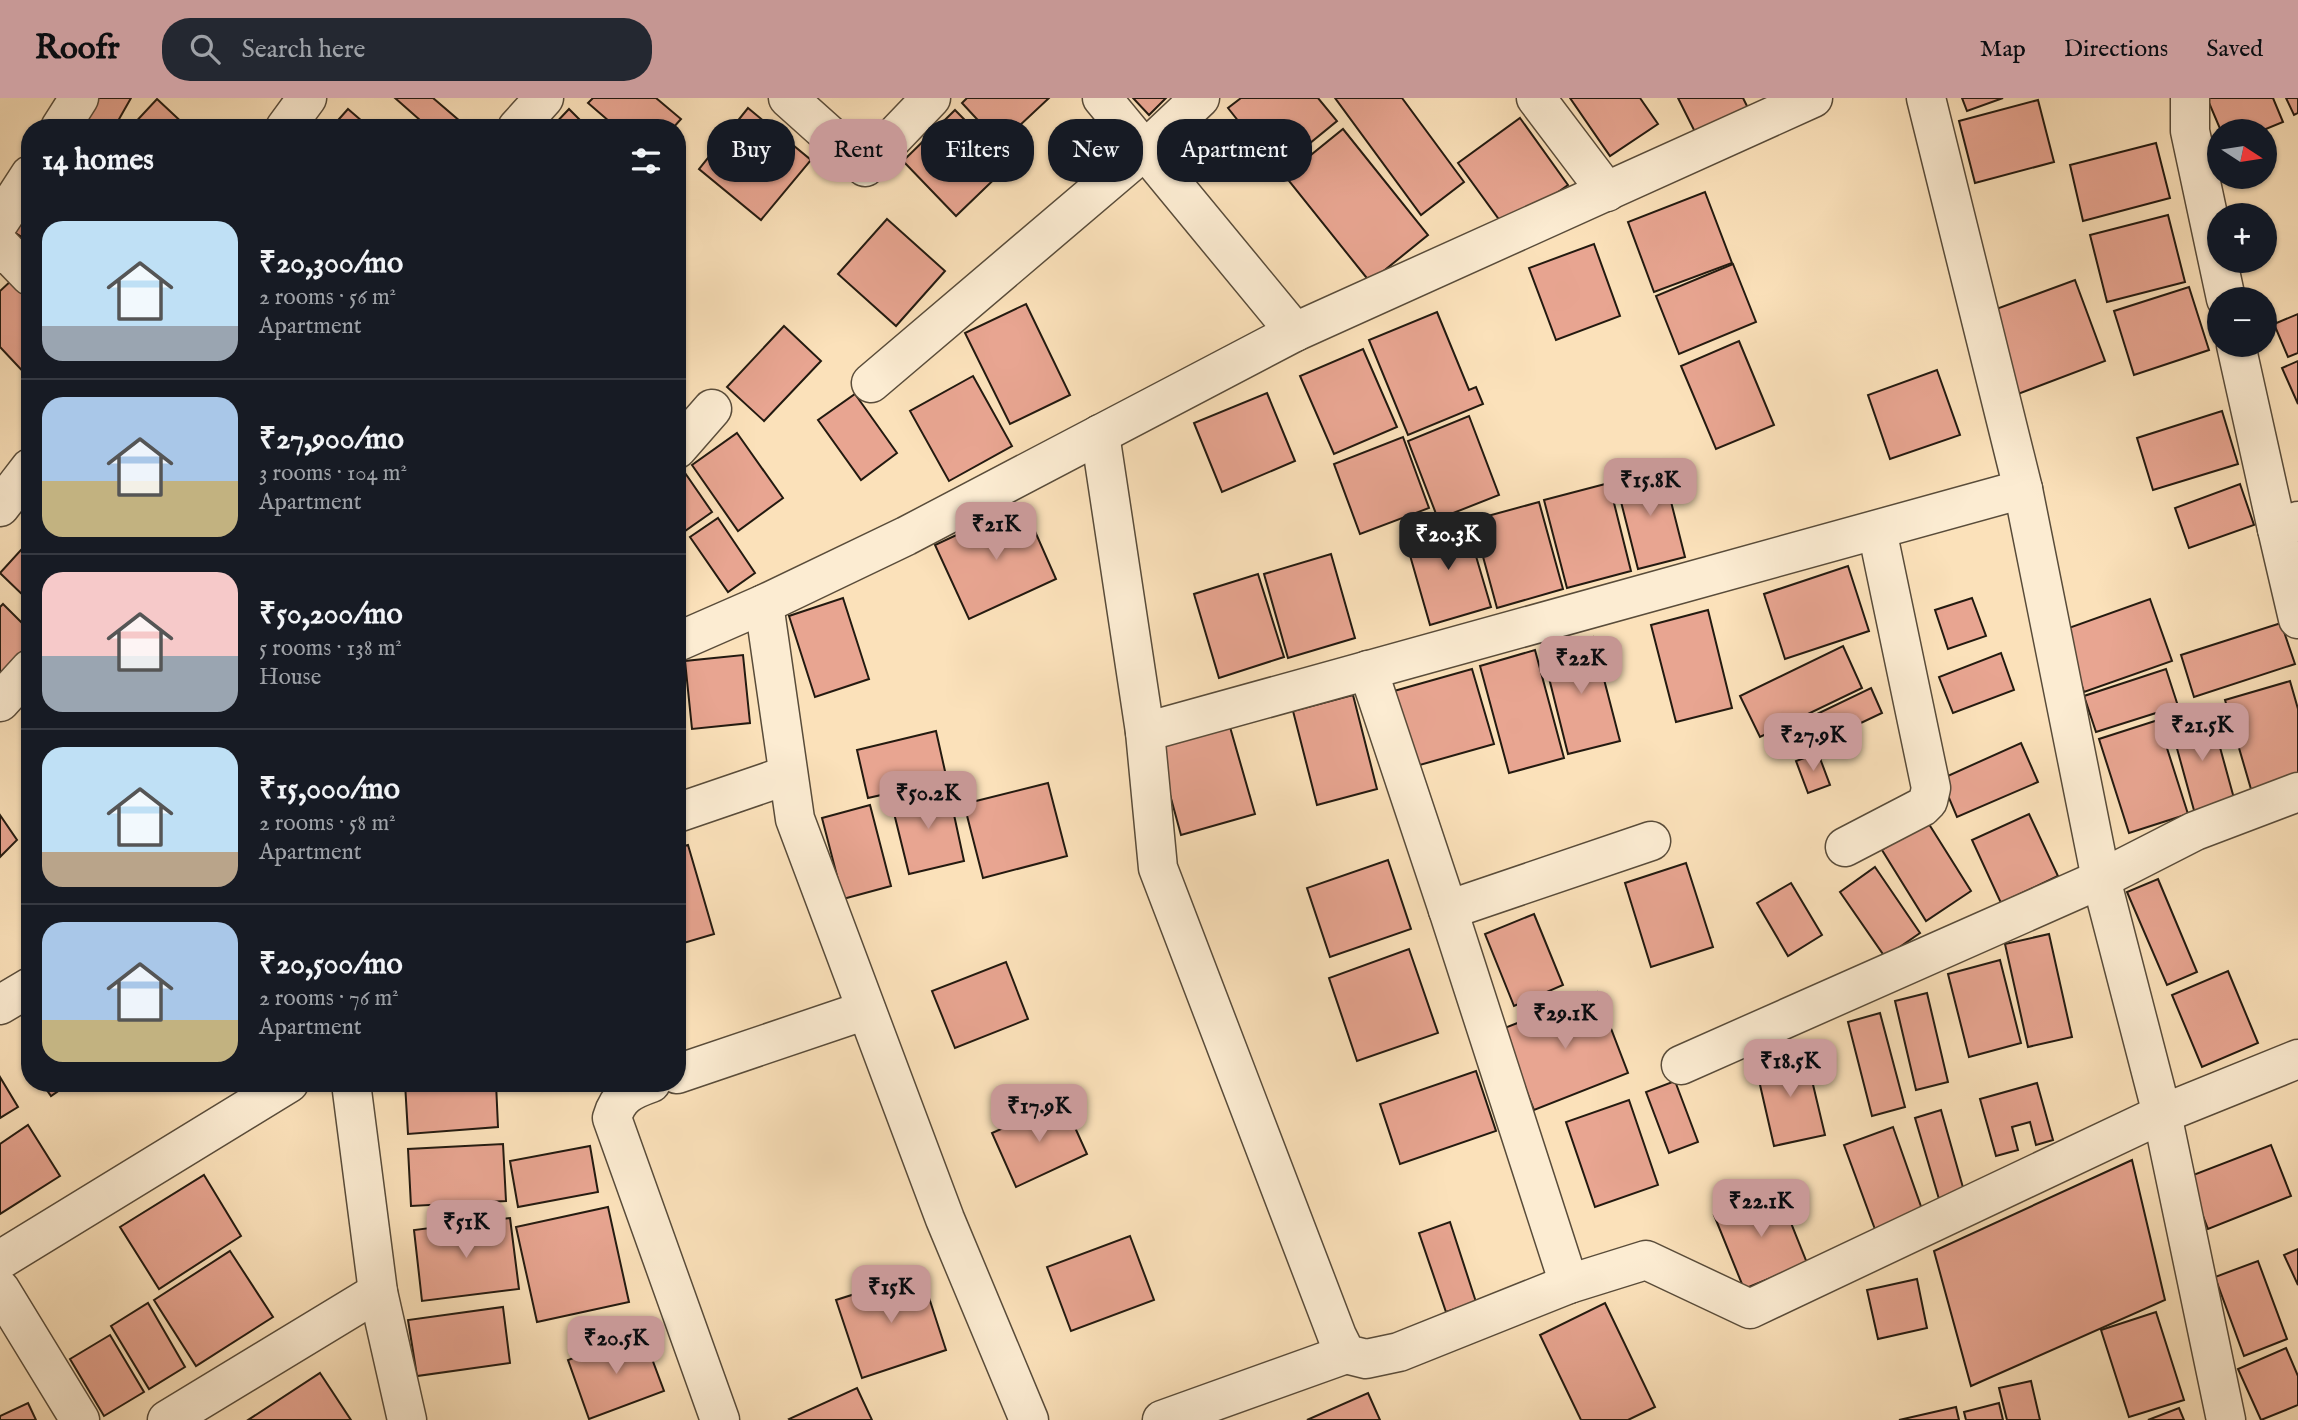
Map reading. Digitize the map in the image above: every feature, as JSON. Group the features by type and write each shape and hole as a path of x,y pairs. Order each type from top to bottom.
{"street":[{"path":"66,119 79,98"},
{"path":"292,119 307,98"},
{"path":"525,119 544,98"},
{"path":"788,98 864,167 932,98"},
{"path":"1102,98 1295,332"},
{"path":"872,383 1145,150 1200,98"},
{"path":"1536,98 1607,192"},
{"path":"686,638 906,536 1295,332 1813,98"},
{"path":"1926,98 2023,489 2101,879 2162,1114 2225,1420"},
{"path":"2190,98 2190,131 2224,287"},
{"path":"0,221 21,188"},
{"path":"0,245 21,266"},
{"path":"2239,357 2287,525 2298,619"},
{"path":"686,439 712,409"},
{"path":"1100,434 1145,732 1158,868 1336,1336 1346,1354"},
{"path":"0,507 21,480"},
{"path":"1145,732 2023,489"},
{"path":"1844,847 1922,807 1928,801 1931,788 1877,530"},
{"path":"764,604 795,819 945,1219 1029,1420"},
{"path":"1368,670 1569,1284"},
{"path":"0,702 21,679"},
{"path":"686,810 788,775"},
{"path":"1681,1065 2101,879 2194,831 2298,792"},
{"path":"1448,910 1651,841"},
{"path":"0,1005 21,992"},
{"path":"686,1071 866,1010"},
{"path":"1162,1420 1346,1354 1366,1359 1399,1352 1569,1284 1646,1260 1750,1309 2162,1114 2298,1059"},
{"path":"0,1261 274,1092"},
{"path":"352,1092 378,1292 407,1420"},
{"path":"628,1092 616,1103 612,1118 720,1420"},
{"path":"0,1289 80,1420"},
{"path":"167,1420 378,1292"}],"building":[{"path":"88,98 131,98 119,119 76,119"},
{"path":"395,98 433,98 458,119 419,119"},
{"path":"593,98 656,98 681,119 607,119 588,103"},
{"path":"967,98 1049,98 1027,119 977,119 962,103"},
{"path":"1133,98 1166,98 1149,115"},
{"path":"1241,98 1318,98 1337,121 1312,141 1312,119 1237,119 1228,108"},
{"path":"1335,98 1402,98 1464,182 1421,215"},
{"path":"1570,98 1640,98 1658,124 1610,156"},
{"path":"1678,98 1743,98 1748,108 1696,134"},
{"path":"1962,98 2003,98 1967,111"},
{"path":"2207,98 2273,98 2283,122 2277,124 2277,119 2216,119"},
{"path":"2286,98 2298,98 2298,113 2294,115"},
{"path":"157,99 178,119 138,119"},
{"path":"2038,100 2054,162 1975,183 1959,121"},
{"path":"748,108 761,119 739,119"},
{"path":"348,109 360,119 339,119"},
{"path":"569,109 579,119 560,119"},
{"path":"955,110 964,119 946,119"},
{"path":"1520,118 1568,185 1506,229 1458,163"},
{"path":"1343,129 1428,235 1370,282 1290,182 1312,182 1312,154"},
{"path":"921,143 921,180 907,165 907,157"},
{"path":"2156,143 2170,198 2083,221 2070,165"},
{"path":"795,147 809,158 809,162 795,179"},
{"path":"707,159 707,176 699,169"},
{"path":"715,182 793,182 761,220"},
{"path":"923,182 991,182 956,216"},
{"path":"1705,192 1732,263 1654,292 1628,222"},
{"path":"21,210 21,236 9,229"},
{"path":"2168,215 2185,282 2107,302 2090,235"},
{"path":"887,219 945,271 896,326 838,274"},
{"path":"1594,244 1620,316 1556,340 1529,268"},
{"path":"1733,264 1756,322 1679,354 1656,296"},
{"path":"13,279 21,288 21,369 0,347 0,291"},
{"path":"2075,280 2105,361 2018,394 1988,312"},
{"path":"2189,287 2207,351 2134,375 2114,311"},
{"path":"1026,304 1070,395 1010,424 965,333"},
{"path":"1437,312 1469,390 1476,387 1483,404 1408,435 1369,340"},
{"path":"2298,314 2298,353 2288,357 2277,331 2277,323"},
{"path":"784,326 821,361 764,421 727,387"},
{"path":"1739,341 1774,425 1716,449 1681,366"},
{"path":"1363,349 1397,427 1334,454 1300,376"},
{"path":"2298,361 2298,404 2282,368"},
{"path":"1937,370 1960,435 1890,459 1868,395"},
{"path":"973,376 1012,446 949,481 910,411"},
{"path":"1267,393 1295,461 1222,492 1194,423"},
{"path":"855,394 897,453 861,480 818,420"},
{"path":"2222,411 2238,464 2153,490 2137,438"},
{"path":"1469,416 1499,495 1438,519 1408,441"},
{"path":"737,433 783,498 738,531 692,465"},
{"path":"1403,437 1429,508 1360,534 1334,464"},
{"path":"1662,466 1685,557 1638,569 1615,478"},
{"path":"686,474 712,512 686,530"},
{"path":"1609,483 1631,571 1567,588 1544,500"},
{"path":"2240,484 2254,525 2189,548 2175,508"},
{"path":"1539,502 1563,589 1497,608 1473,520"},
{"path":"1023,504 1056,579 969,619 935,545"},
{"path":"718,518 755,573 728,592 690,537"},
{"path":"1465,519 1491,607 1430,625 1405,538"},
{"path":"21,550 21,593 0,573"},
{"path":"1331,554 1355,638 1288,658 1264,574"},
{"path":"1848,566 1869,631 1785,659 1764,594"},
{"path":"1258,574 1284,657 1219,678 1194,594"},
{"path":"843,598 869,679 815,697 789,616"},
{"path":"1972,598 1986,636 1948,649 1935,610"},
{"path":"2150,599 2172,661 2084,692 2063,630"},
{"path":"3,604 21,622 21,655 0,676 0,607"},
{"path":"1708,610 1732,708 1676,722 1651,625"},
{"path":"2281,623 2295,664 2194,697 2181,655"},
{"path":"1593,637 1620,741 1568,754 1542,650"},
{"path":"1843,646 1862,688 1760,737 1740,696"},
{"path":"1535,650 1564,758 1509,773 1480,666"},
{"path":"2001,653 2014,690 1953,713 1939,677"},
{"path":"743,655 750,723 692,729 686,661"},
{"path":"1472,669 1494,744 1409,768 1387,693"},
{"path":"2166,669 2178,706 2096,732 2084,696"},
{"path":"2290,681 2298,709 2298,783 2253,796 2225,700"},
{"path":"1871,688 1882,713 1804,750 1792,726"},
{"path":"1353,695 1377,789 1317,805 1293,711"},
{"path":"2210,711 2235,802 2195,814 2170,723"},
{"path":"2158,720 2188,814 2129,833 2099,739"},
{"path":"1230,727 1255,814 1181,835 1157,747"},
{"path":"936,731 947,780 868,798 857,750"},
{"path":"2021,743 2038,782 1957,817 1941,779"},
{"path":"1818,753 1830,785 1808,793 1796,761"},
{"path":"1048,783 1067,856 983,878 964,804"},
{"path":"948,787 964,861 909,874 891,801"},
{"path":"870,805 891,886 843,899 822,818"},
{"path":"2029,814 2058,876 2001,903 1972,840"},
{"path":"0,815 17,840 0,857"},
{"path":"1927,821 1971,891 1926,921 1882,850"},
{"path":"686,846 714,934 686,942"},
{"path":"1388,860 1411,929 1330,957 1307,888"},
{"path":"1686,863 1713,947 1651,967 1625,883"},
{"path":"1875,867 1920,933 1885,957 1840,892"},
{"path":"2158,879 2197,972 2167,985 2127,892"},
{"path":"1791,883 1822,935 1788,956 1757,903"},
{"path":"1534,914 1563,985 1514,1006 1485,934"},
{"path":"2049,934 2072,1037 2028,1047 2005,944"},
{"path":"1409,949 1438,1033 1357,1061 1329,978"},
{"path":"2000,960 2021,1043 1969,1057 1948,974"},
{"path":"1006,962 1028,1019 955,1048 932,991"},
{"path":"2228,971 2258,1043 2202,1067 2172,995"},
{"path":"1597,992 1628,1073 1534,1110 1502,1029"},
{"path":"1927,993 1948,1082 1916,1090 1895,1001"},
{"path":"1880,1013 1905,1107 1872,1116 1848,1022"},
{"path":"1805,1051 1825,1135 1774,1146 1755,1063"},
{"path":"1476,1071 1496,1131 1400,1164 1380,1104"},
{"path":"0,1077 18,1107 0,1118"},
{"path":"1675,1081 1698,1142 1669,1153 1646,1092"},
{"path":"2037,1083 2053,1140 2036,1145 2030,1122 2012,1127 2018,1150 1996,1156 1980,1099"},
{"path":"406,1092 496,1092 498,1127 408,1134"},
{"path":"1629,1100 1658,1185 1595,1207 1566,1122"},
{"path":"1063,1101 1087,1154 1016,1187 992,1133"},
{"path":"1941,1110 1964,1191 1939,1199 1915,1118"},
{"path":"28,1125 60,1176 0,1214 0,1144"},
{"path":"1893,1127 1924,1215 1876,1232 1844,1145"},
{"path":"503,1144 506,1201 411,1206 408,1149"},
{"path":"2271,1145 2291,1196 2208,1229 2188,1177"},
{"path":"590,1146 598,1192 518,1207 510,1161"},
{"path":"2132,1160 2165,1300 1971,1386 1934,1251"},
{"path":"204,1175 241,1236 159,1289 120,1227"},
{"path":"1777,1188 1807,1263 1744,1289 1714,1215"},
{"path":"608,1207 629,1302 537,1322 516,1227"},
{"path":"510,1218 519,1289 422,1301 414,1230"},
{"path":"1450,1222 1476,1302 1446,1312 1419,1233"},
{"path":"1130,1236 1154,1300 1071,1331 1047,1267"},
{"path":"2298,1249 2298,1285 2284,1255"},
{"path":"230,1251 273,1317 196,1366 154,1300"},
{"path":"2258,1261 2287,1339 2244,1356 2215,1277"},
{"path":"921,1273 946,1350 862,1378 836,1300"},
{"path":"1917,1279 1927,1328 1878,1339 1867,1290"},
{"path":"148,1303 185,1367 149,1389 111,1326"},
{"path":"1605,1303 1655,1407 1628,1420 1581,1420 1540,1335"},
{"path":"503,1307 510,1363 417,1376 408,1320"},
{"path":"2156,1312 2184,1400 2129,1417 2101,1330"},
{"path":"642,1332 664,1391 589,1419 568,1360"},
{"path":"110,1335 144,1392 104,1416 70,1359"},
{"path":"2286,1348 2298,1376 2298,1405 2261,1420 2238,1369"},
{"path":"320,1373 351,1420 248,1420"},
{"path":"2031,1381 2040,1420 2007,1420 1999,1388"},
{"path":"857,1388 872,1420 789,1419"},
{"path":"1368,1393 1380,1420 1307,1420"},
{"path":"28,1403 36,1420 0,1420 0,1416"},
{"path":"1999,1403 2003,1420 1966,1420 1964,1412"},
{"path":"1956,1407 1959,1420 1899,1420"},
{"path":"2179,1408 2184,1420 2148,1420"}]}
